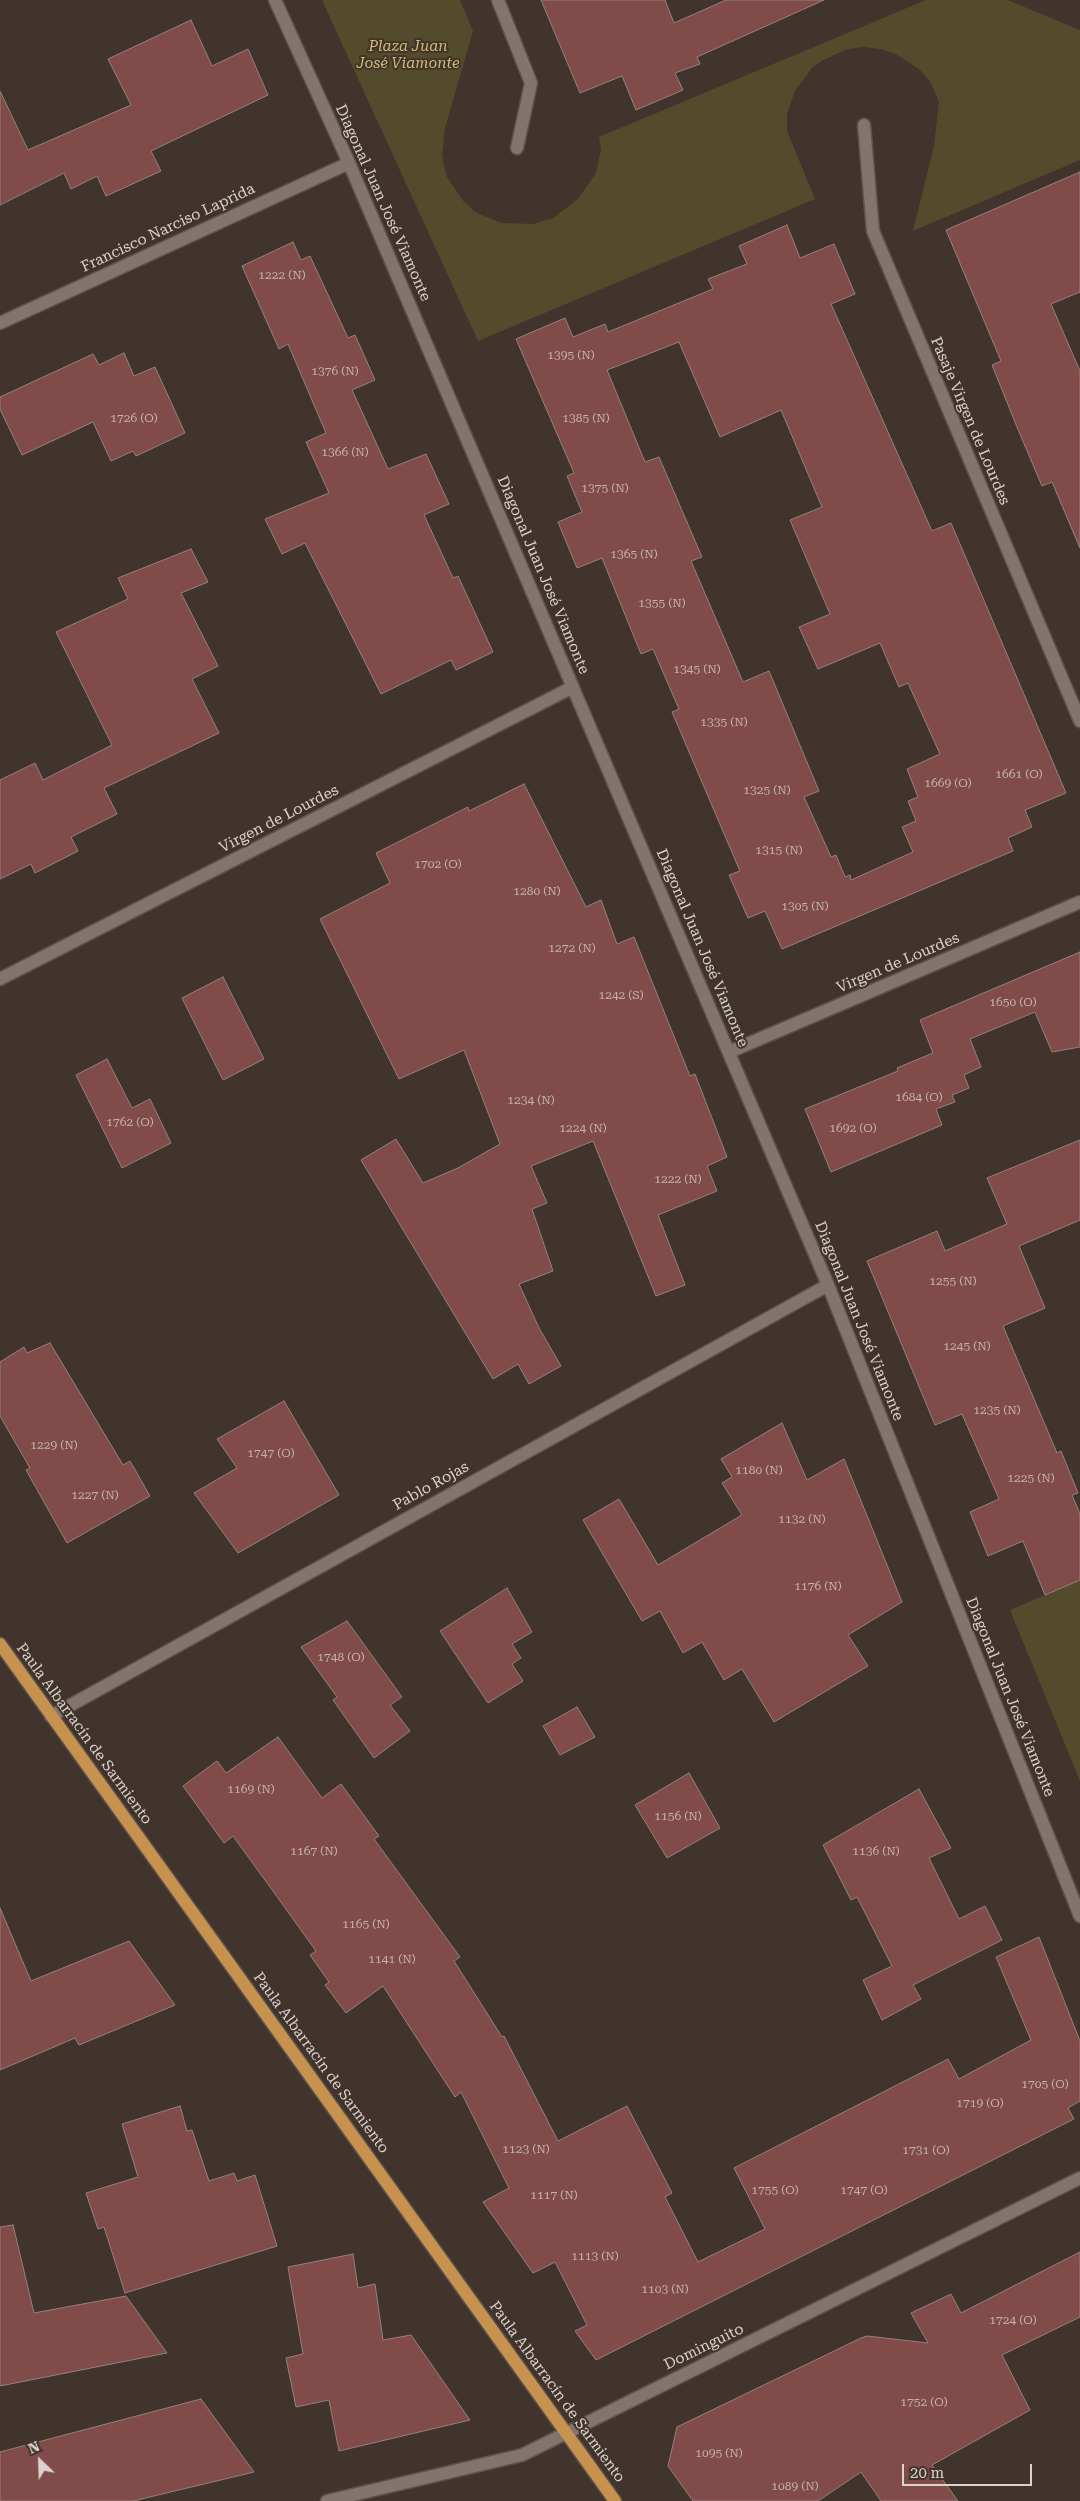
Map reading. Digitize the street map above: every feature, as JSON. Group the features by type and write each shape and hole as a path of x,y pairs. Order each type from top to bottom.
{"main road":[{"name":"Paula Albarracín de Sarmiento","path":"0,1644 615,2501"}],"street":[{"name":"Diagonal Juan José Viamonte","path":"274,0 349,163 828,1285 1080,1916"},
{"path":"498,0 531,83 517,148"},
{"name":"Pasaje Virgen de Lourdes","path":"864,125 872,231 1080,721"},
{"name":"Francisco Narciso Laprida","path":"0,323 349,163"},
{"name":"Virgen de Lourdes","path":"0,979 573,687"},
{"name":"Virgen de Lourdes","path":"728,1052 1080,902"},
{"name":"Pablo Rojas","path":"51,1716 828,1285"},
{"name":"Dominguito","path":"327,2501 522,2455 1080,2178"}],"green space":[{"name":"Plaza Juan José Viamonte","path":"322,0 460,0 473,31 445,128 442,154 444,165 447,177 464,202 475,212 501,223 533,224 553,218 578,199 596,173 601,150 599,137 926,0 1008,0 1080,30 1080,160 913,231 934,146 939,102 930,81 920,70 896,54 881,49 863,47 848,49 823,60 812,68 795,91 787,114 787,131 815,199 478,341"},
{"path":"1080,1580 1080,1781 1010,1610"}],"building":[{"path":"541,0 665,0 674,23 726,0 824,0 697,57 700,64 675,73 683,90 636,110 622,76 580,93"},
{"path":"191,20 212,66 248,49 268,95 151,151 161,171 106,196 97,176 71,189 64,173 0,205 0,91 28,150 131,105 108,59"},
{"path":"1080,172 1080,292 1051,304 1080,371 1080,548 1052,482 1042,486 1017,427 992,365 1001,361 946,230"},
{"path":"787,225 800,258 834,244 855,294 831,304 932,531 951,523 1066,793 1025,810 1032,827 1008,838 1013,851 782,949 765,911 748,918 729,875 740,871 672,712 679,709 653,649 641,654 602,558 577,568 558,522 582,512 567,476 574,473 516,339 565,318 573,337 605,324 608,332 713,289 708,279 747,264 739,246","holes":["679,342 720,437 781,410 822,507 790,520 830,614 799,627 818,669 880,643 899,687 908,683 940,754 907,769 918,797 908,801 916,821 902,827 913,852 851,880 850,875 845,877 836,855 831,857 804,797 819,791 769,671 743,682 691,561 702,557 659,457 645,462 607,370"]},
{"path":"293,242 301,260 310,256 348,338 355,335 375,380 352,390 388,469 426,454 449,504 424,515 453,578 458,576 493,652 456,670 451,660 381,694 305,543 282,554 265,519 329,493 306,442 326,433 288,344 279,349 242,266"},
{"path":"124,353 134,376 155,367 185,433 136,456 133,451 111,461 93,422 22,455 0,409 0,397 93,354 99,365"},
{"path":"191,549 208,582 181,593 218,666 192,679 219,733 104,788 117,814 71,837 78,851 35,873 31,864 0,879 0,780 35,763 43,780 112,745 56,632 128,599 118,578"},
{"path":"524,784 586,907 601,900 617,944 634,937 690,1076 695,1074 727,1157 707,1166 717,1191 658,1215 685,1285 656,1296 593,1141 531,1166 547,1203 532,1209 553,1271 519,1284 539,1328 561,1366 529,1384 518,1364 493,1379 361,1160 396,1139 423,1183 458,1168 500,1144 464,1050 399,1079 320,919 390,883 376,853 468,807 469,811"},
{"path":"1080,952 1080,1047 1052,1052 1035,1012 970,1039 981,1067 964,1075 969,1088 952,1095 955,1102 936,1109 942,1125 831,1172 805,1109 898,1071 897,1068 933,1053 920,1020"},
{"path":"223,977 264,1059 223,1080 182,998"},
{"path":"107,1059 132,1108 150,1099 171,1143 122,1168 76,1075"},
{"path":"1080,1140 1080,1220 1019,1246 1045,1308 1003,1326 1057,1453 1061,1451 1078,1493 1072,1495 1080,1514 1080,1580 1045,1595 1023,1541 988,1556 970,1512 999,1499 962,1414 935,1425 867,1261 937,1231 945,1251 1007,1224 987,1178"},
{"path":"50,1343 123,1465 130,1461 150,1496 67,1543 26,1470 30,1468 0,1416 0,1362 24,1347 27,1353"},
{"path":"284,1401 339,1495 238,1553 194,1493 237,1468 217,1439"},
{"path":"782,1423 807,1480 844,1459 902,1602 848,1635 868,1666 774,1722 742,1669 724,1680 702,1642 683,1653 660,1611 642,1621 583,1520 619,1499 658,1565 742,1515 722,1483 732,1477 721,1459"},
{"path":"507,1588 532,1632 512,1644 521,1658 512,1664 523,1681 488,1703 440,1631"},
{"path":"347,1621 402,1697 390,1705 410,1731 374,1758 333,1700 337,1697 301,1647"},
{"path":"577,1707 595,1737 560,1755 543,1726"},
{"path":"278,1737 322,1798 341,1784 379,1836 374,1839 460,1957 454,1961 502,2037 504,2036 558,2141 627,2106 672,2193 665,2197 698,2262 765,2229 734,2168 948,2059 959,2079 1031,2040 996,1957 1039,1937 1080,2041 1080,2101 1068,2108 1074,2119 596,2360 575,2331 587,2325 555,2262 533,2273 483,2202 509,2188 461,2092 455,2097 383,1986 346,2013 325,1985 329,1982 310,1955 316,1951 278,1898 233,1836 224,1843 183,1786 217,1761 226,1773"},
{"path":"689,1773 720,1828 667,1858 635,1805"},
{"path":"919,1789 951,1848 929,1858 959,1919 985,1906 1002,1940 913,1985 921,1999 882,2020 863,1980 892,1966 857,1897 851,1900 823,1845"},
{"path":"0,1908 31,1981 129,1941 175,2005 79,2045 75,2038 0,2070"},
{"path":"180,2106 187,2131 192,2130 209,2181 234,2173 237,2181 255,2175 277,2246 125,2293 104,2227 98,2229 86,2193 138,2177 122,2124"},
{"path":"13,2225 34,2313 126,2296 167,2353 0,2386 0,2227"},
{"path":"1080,2252 1080,2317 1002,2355 1030,2410 932,2465 958,2501 881,2501 861,2472 818,2501 693,2501 668,2466 677,2427 861,2338 867,2336 928,2343 911,2313 951,2294 961,2313"},
{"path":"353,2254 358,2288 375,2284 383,2340 411,2335 470,2420 339,2451 329,2400 296,2407 286,2358 303,2354 288,2267"},
{"path":"201,2399 254,2472 133,2501 0,2501 0,2452"}]}
